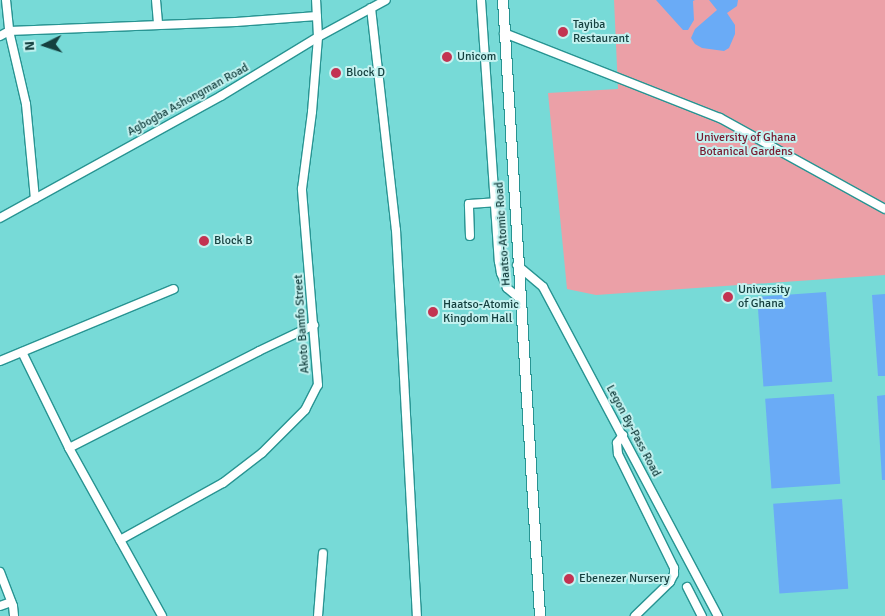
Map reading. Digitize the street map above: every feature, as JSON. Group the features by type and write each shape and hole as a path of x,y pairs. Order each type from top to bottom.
{"main road":[{"name":"Haatso-Atomic Road","path":"503,0 517,265 540,616"}],"street":[{"path":"6,0 9,31 26,104 35,199"},
{"path":"156,0 158,25"},
{"name":"Akoto Bamfo Street","path":"120,540 223,483 262,453 305,410 318,385 302,189 312,112 318,38 316,0"},
{"name":"Agbogba Ashongman Road","path":"0,218 221,96 386,0"},
{"path":"481,0 501,273 508,288 519,298"},
{"path":"371,8 396,230 417,616"},
{"path":"0,36 9,31 236,22 317,16"},
{"path":"504,33 720,118 885,209"},
{"path":"470,236 469,204 495,202"},
{"name":"Legon By-Pass Road","path":"517,265 543,287 718,616"},
{"path":"0,361 174,289"},
{"path":"69,448 258,351 314,325"},
{"path":"22,352 69,448 162,616"},
{"path":"623,435 617,443 618,454 674,568 674,574 670,582 635,616"},
{"path":"318,616 323,553"},
{"path":"0,572 14,616"},
{"path":"687,587 702,616"},
{"path":"0,606 11,602"}],"green space":[{"name":"University of Ghana Botanical Gardens","path":"614,0 885,0 885,275 596,295 567,289 548,93 618,89"}],"water":[{"path":"656,0 695,0 693,1 694,20 688,30 683,30"},
{"path":"709,0 738,0 737,6 727,13 735,25 735,34 729,48 724,51 702,48 695,44 691,38 695,29 717,10"},
{"path":"826,292 832,382 763,387 757,297"},
{"path":"885,294 885,376 878,376 872,295"},
{"path":"834,394 840,484 771,489 765,399"},
{"path":"885,395 885,480 882,480 877,396"},
{"path":"842,499 848,589 779,594 773,504"}],"place":[{"name":"Tayiba Restaurant","path":"563,32"},
{"name":"Unicom","path":"447,57"},
{"name":"Block D","path":"336,73"},
{"name":"Block B","path":"204,241"},
{"name":"University of Ghana","path":"728,297"},
{"name":"Haatso-Atomic Kingdom Hall","path":"433,312"},
{"name":"Ebenezer Nursery","path":"569,579"}]}
